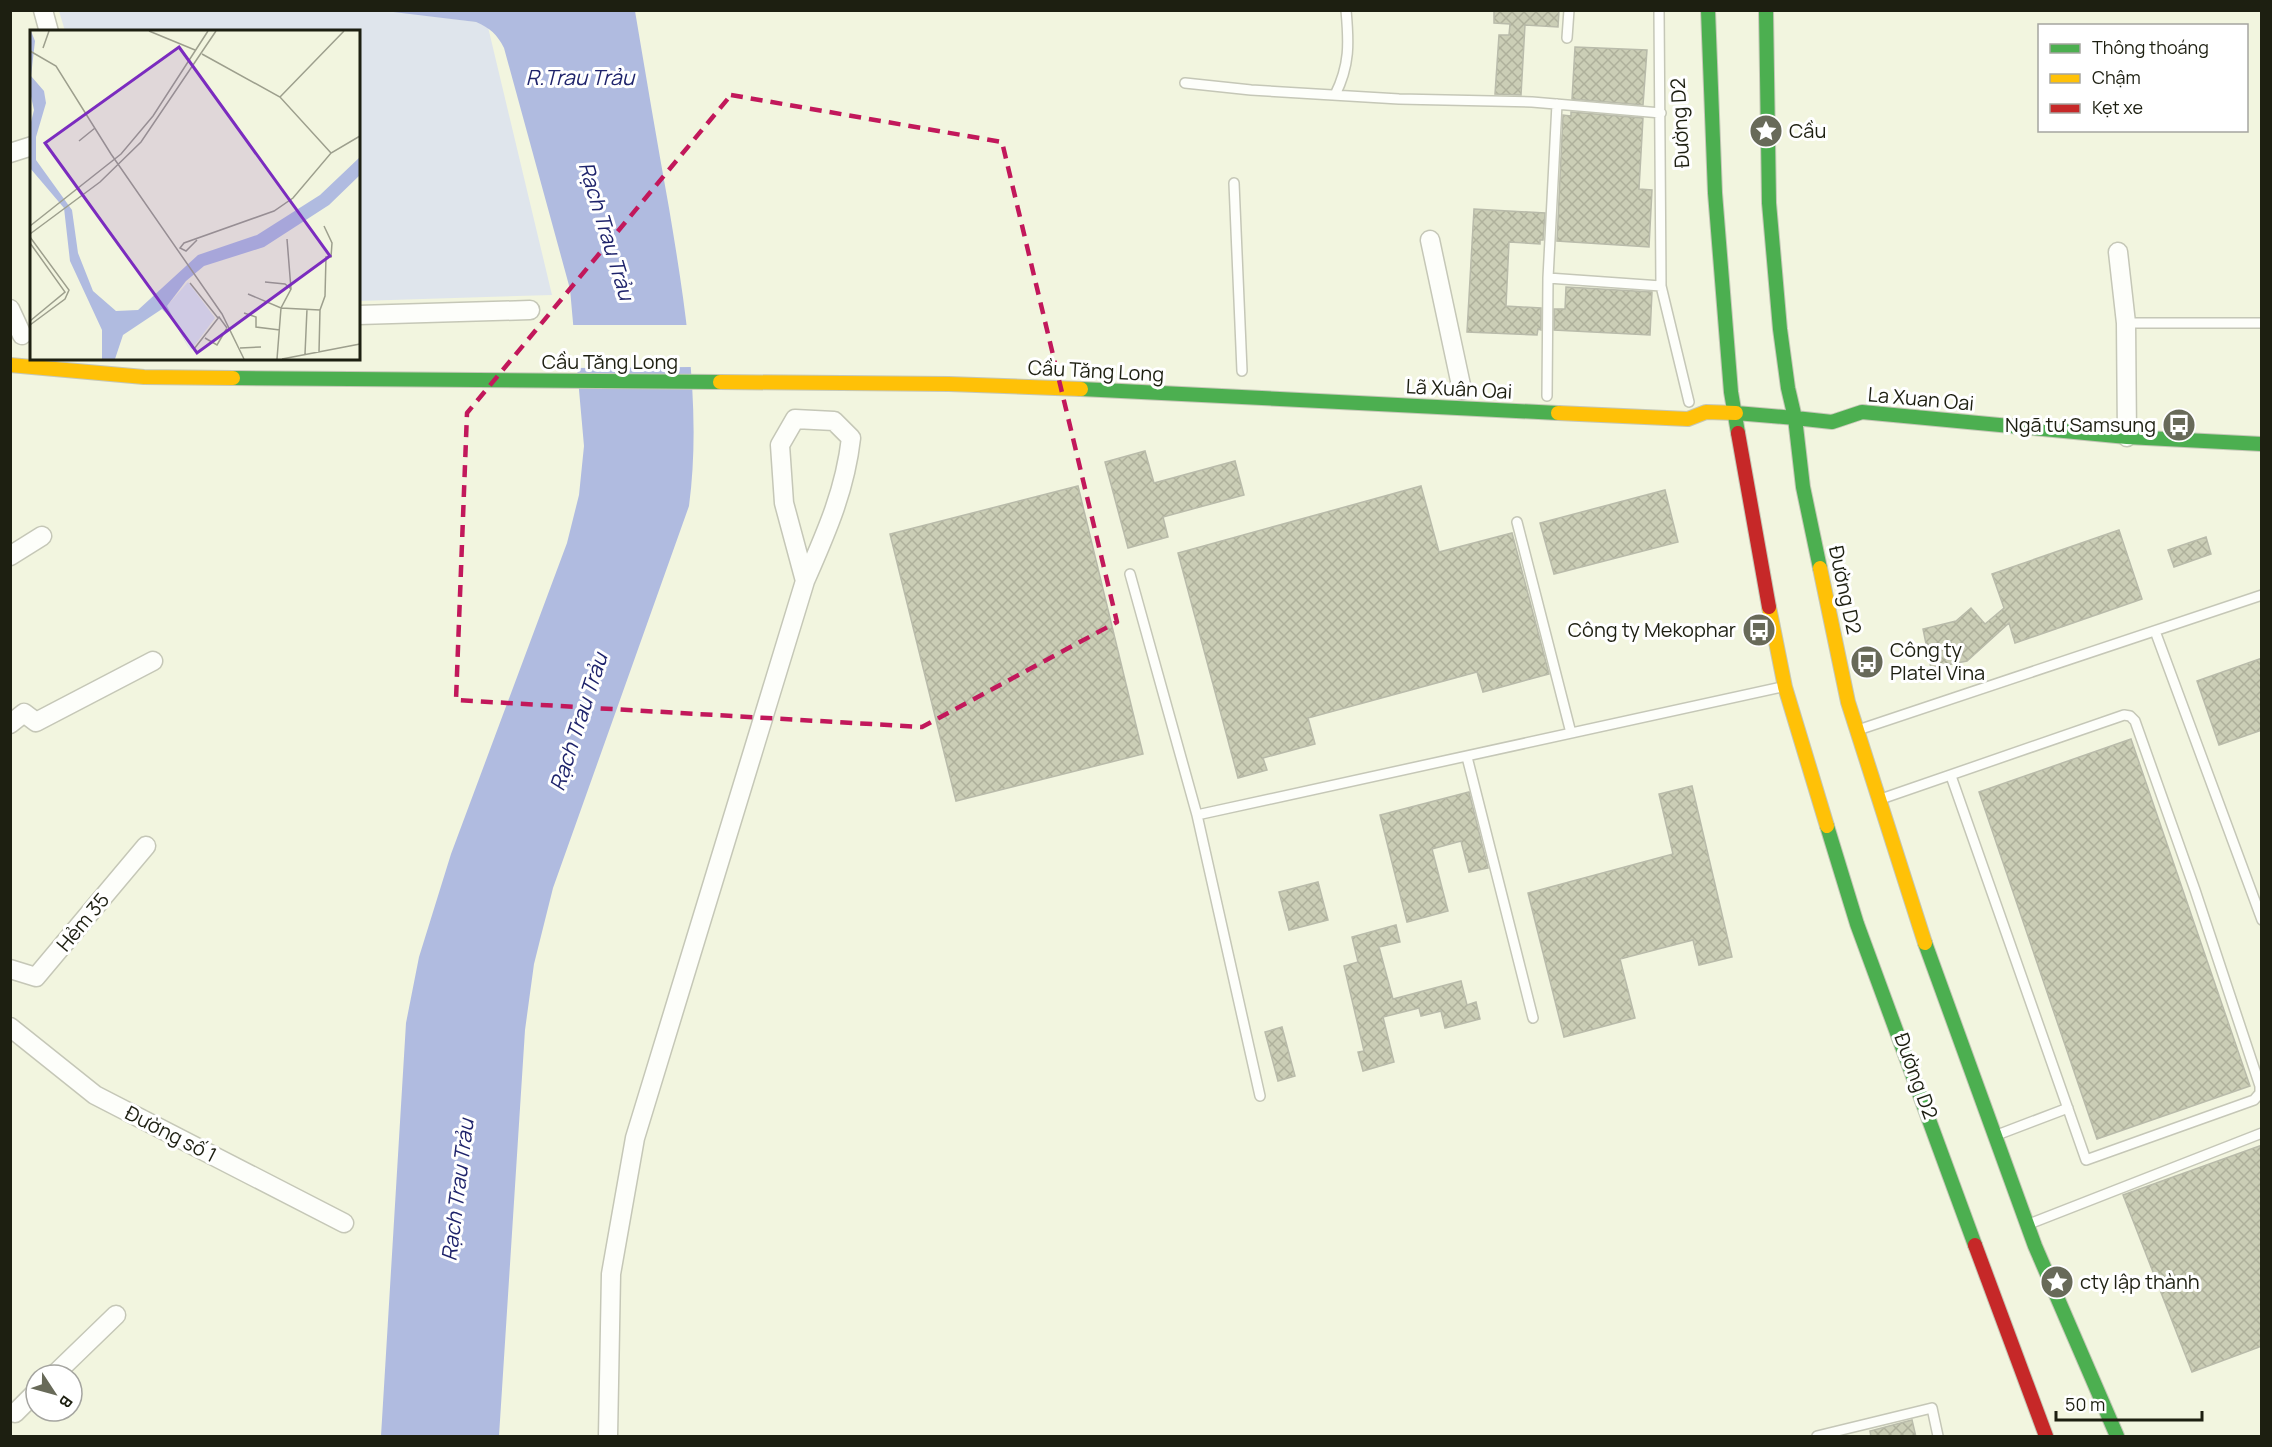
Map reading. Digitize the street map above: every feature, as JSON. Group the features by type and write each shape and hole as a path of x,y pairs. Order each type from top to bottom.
{"main road":[{"name":"Đường D2","path":"1766,10 1769,203 1784,362 1795,417 1803,487 1848,702 1913,911 1994,1136 2036,1246 2118,1437"},
{"name":"Đường D2","path":"1708,16 1715,193 1728,365 1748,498 1785,687 1857,924 2046,1437"},
{"name":"Đường D2","path":"1766,39 1781,85 1781,97"},
{"name":"Đường D2","path":"1784,362 1792,330 1789,272"},
{"name":"Cầu Tăng Long","path":"10,365 90,373 208,378 949,384 1688,419 1706,412 1736,413"},
{"name":"La Xuan Oai","path":"1736,413 1832,422 1862,412 2127,436 2262,444"},
{"path":"1788,742 1796,724"},
{"name":"Đường D2","path":"1886,822 1900,834 1909,849"},
{"name":"Đường D2","path":"1983,1062 1994,1100 1987,1116"},
{"path":"2036,1246 2058,1262"},
{"name":"Đường D2","path":"2083,1321 2116,1407 2120,1425 2118,1437"}],"street":[{"path":"43,10 48,30"},
{"path":"10,153 30,147"},
{"path":"1430,240 1462,390"},
{"path":"2118,252 2127,323 2127,436"},
{"path":"10,309 21,335"},
{"path":"360,315 530,310"},
{"path":"608,1437 611,1274 635,1138 806,581 833,517 848,467 851,438 834,420 795,418 780,445 784,503 806,581"},
{"path":"10,556 42,536"},
{"path":"10,724 24,713 36,722 153,661"},
{"name":"Hẻm 35","path":"10,969 36,977 146,846"},
{"name":"Đường số 1","path":"10,1027 95,1095 344,1223"},
{"path":"66,1363 116,1315"},
{"path":"12,1414 24,1403"}],"lane":[{"path":"1335,95 1344,76 1348,56 1346,10"},
{"path":"1567,38 1569,10"},
{"path":"1659,10 1661,286 1689,402"},
{"path":"1185,83 1335,95 1557,104 1661,113"},
{"path":"1546,396 1548,278 1557,104"},
{"path":"1234,183 1242,371"},
{"path":"1548,278 1661,286"},
{"path":"2127,323 2262,323"},
{"path":"1517,522 1571,733"},
{"path":"1130,574 1197,815 1260,1096"},
{"path":"1856,731 2262,595"},
{"path":"2155,631 2262,920"},
{"path":"1197,815 1785,687"},
{"path":"1879,800 2124,715 2130,716 2135,721 2192,878 2260,1086 2260,1093 2254,1100 2086,1160 1951,776"},
{"path":"1467,757 1533,1018"},
{"path":"1994,1136 2068,1108"},
{"path":"2027,1224 2262,1133"},
{"path":"1817,1437 1932,1408 1938,1437"}],"highlighted area":[{"path":"731,95 1002,142 1117,622 922,727 456,700 467,413"}],"shaded area":[{"path":"385,10 476,22 488,27 552,295 360,301 360,30 65,30 59,11"}],"water":[{"name":"R.Trau Trảu","path":"385,11 635,11 675,244 690,356 694,432 689,506 553,888 534,964 525,1030 499,1436 381,1436 406,1023 419,957 451,854 567,543 579,495 584,446 570,289 504,48 493,32 476,22"}],"pier":[{"path":"571,325 689,325 692,367 574,368"}],"building":[{"path":"1494,10 1559,10 1558,27 1525,25 1521,95 1495,94 1499,35 1509,35 1510,24 1494,23"},
{"path":"1575,47 1647,50 1643,105 1572,99"},
{"path":"1571,112 1643,118 1639,189 1652,190 1649,247 1557,241 1563,115 1571,116"},
{"path":"1474,209 1545,213 1543,240 1540,240 1540,244 1509,242 1506,306 1541,308 1541,330 1538,329 1537,335 1467,332"},
{"path":"1566,287 1652,292 1650,335 1554,330 1554,309 1565,309"},
{"path":"1145,451 1154,483 1235,461 1244,495 1163,517 1168,537 1128,548 1105,462"},
{"path":"1078,486 1143,754 956,801 890,534"},
{"path":"1421,486 1439,552 1512,533 1549,674 1483,692 1477,672 1308,718 1315,744 1263,758 1267,770 1238,778 1178,553"},
{"path":"1665,490 1678,542 1554,574 1540,523"},
{"path":"2119,530 2142,599 2015,643 2009,623 1967,661 1931,668 1923,629 1956,621 1971,608 1985,624 2004,608 1992,574"},
{"path":"2206,537 2211,554 2174,567 2168,550"},
{"path":"2262,658 2262,730 2219,745 2197,681"},
{"path":"2131,739 2250,1086 2097,1139 1979,792"},
{"path":"1692,786 1732,957 1699,965 1693,940 1620,959 1635,1018 1564,1037 1528,893 1673,854 1659,794"},
{"path":"1469,792 1488,868 1469,872 1461,841 1432,849 1448,911 1407,922 1380,815"},
{"path":"1318,882 1328,920 1289,930 1279,892"},
{"path":"1396,925 1400,942 1379,947 1393,999 1461,981 1467,1005 1476,1002 1480,1019 1445,1028 1441,1011 1421,1016 1419,1008 1383,1017 1394,1062 1363,1071 1358,1052 1364,1051 1344,966 1358,962 1352,937"},
{"path":"1282,1027 1295,1076 1278,1081 1265,1032"},
{"path":"2262,1145 2262,1346 2192,1372 2123,1195"},
{"path":"1912,1420 1916,1437 1871,1437 1870,1431"}],"traffic: fast":[{"path":"1708,10 1715,193 1731,392 1738,433"},
{"path":"1766,10 1769,203 1780,329 1788,388 1795,418 1803,487 1820,568"},
{"path":"233,378 720,382"},
{"path":"1081,389 1558,413"},
{"path":"1795,418 1832,422 1862,412 2127,437 2262,444"},
{"path":"1736,413 1795,418"},
{"path":"1827,826 1857,924 1975,1245"},
{"path":"1925,943 2035,1246 2117,1436"}],"traffic: slow":[{"path":"10,365 144,377 233,378"},
{"path":"720,382 949,384 1081,389"},
{"path":"1558,413 1688,419 1706,412 1736,413"},
{"path":"1820,568 1848,702 1925,943"},
{"path":"1769,607 1785,687 1827,826"}],"traffic: jam":[{"path":"1738,433 1769,607"},
{"path":"1975,1245 2046,1436"}],"place":[{"name":"Cầu","path":"1766,131"},
{"name":"Ngã tư Samsung","path":"2179,425"},
{"name":"Công ty Mekophar","path":"1759,630"},
{"name":"Công ty Platel Vina","path":"1867,662"},
{"name":"cty lập thành","path":"2057,1282"}],"water label":[{"name":"Rạch Trau Trảu","path":"606,231"},
{"name":"Rạch Trau Trảu","path":"579,722"},
{"name":"Rạch Trau Trảu","path":"458,1190"}]}
